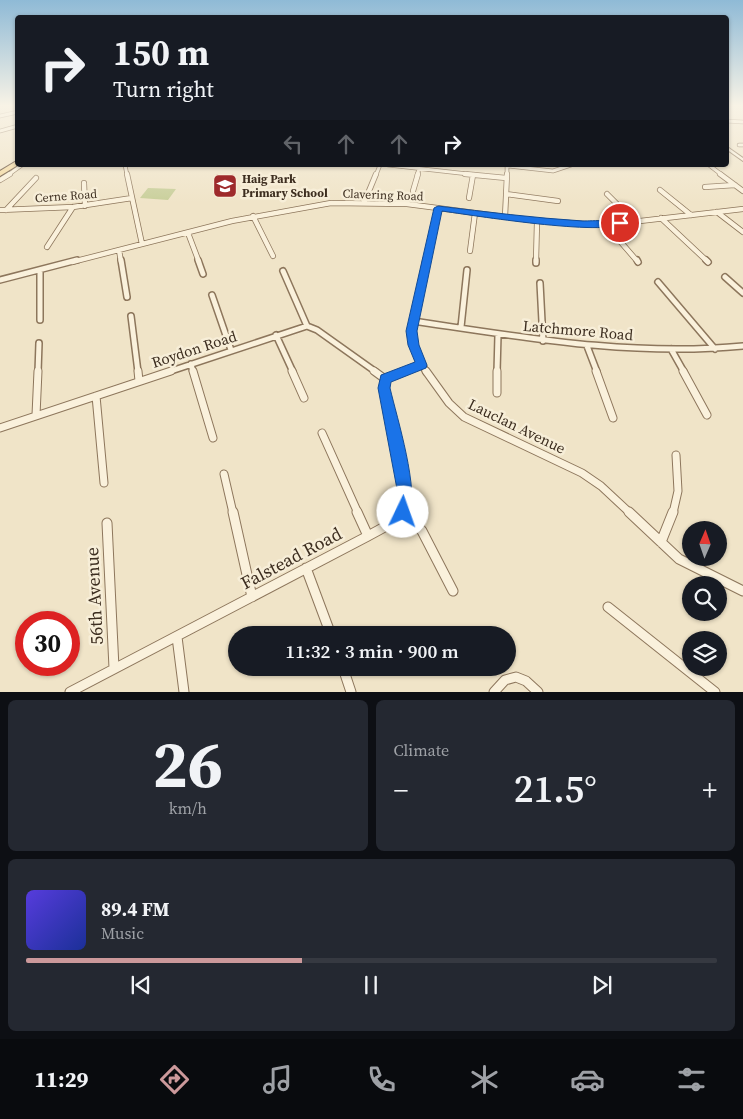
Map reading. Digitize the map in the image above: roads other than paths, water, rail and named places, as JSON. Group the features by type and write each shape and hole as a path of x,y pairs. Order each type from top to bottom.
{"main road":[{"path":"0,174 15,164"}],"street":[{"path":"729,149 743,160"},
{"path":"0,180 19,167"},
{"path":"125,167 142,244"},
{"path":"364,203 379,167"},
{"path":"406,167 506,178"},
{"path":"450,172 451,167"},
{"path":"505,216 507,167"},
{"path":"516,167 553,171 565,167"},
{"path":"712,167 743,190"},
{"path":"413,190 419,169"},
{"path":"469,198 473,175"},
{"path":"2,210 36,178"},
{"path":"84,183 85,206"},
{"path":"705,187 735,185"},
{"path":"660,190 691,215"},
{"path":"506,194 558,201"},
{"path":"607,194 634,220"},
{"name":"Cerne Road","path":"2,210 85,206 132,198"},
{"name":"Clavering Road","path":"0,280 253,216 307,206 364,203 407,204 537,221 606,225 634,220 743,209"},
{"path":"47,247 74,207"},
{"name":"Lauclan Avenue","path":"438,208 413,321 412,340 422,365 459,414 582,473 601,486 688,565 743,591"},
{"path":"717,212 743,232"},
{"path":"470,251 474,213"},
{"path":"253,216 273,256"},
{"path":"661,218 708,262"},
{"path":"536,263 537,221"},
{"path":"606,225 638,262"},
{"path":"188,233 203,274"},
{"path":"119,250 128,297"},
{"path":"40,270 40,320"},
{"path":"461,327 467,270"},
{"path":"283,271 307,326 317,330 385,379"},
{"path":"725,277 743,293"},
{"path":"658,282 715,349"},
{"path":"540,283 543,341"},
{"path":"212,295 231,350"},
{"path":"130,316 139,381"},
{"name":"Latchmore Road","path":"413,321 461,327 498,335 587,346 670,349 715,349 743,346"},
{"name":"Roydon Road","path":"0,428 307,326"},
{"path":"276,335 304,398"},
{"path":"497,393 498,335"},
{"path":"36,415 38,343"},
{"path":"587,346 613,418"},
{"path":"670,349 707,415"},
{"path":"191,364 213,438"},
{"path":"385,379 422,365"},
{"path":"385,379 384,396 405,489 403,512 422,531 453,591"},
{"path":"96,396 104,483"},
{"path":"322,433 368,536"},
{"path":"661,542 678,501 680,487 676,455"},
{"path":"224,474 252,597"},
{"name":"Falstead Road","path":"70,692 368,536 390,524 403,512"},
{"name":"56th Avenue","path":"107,523 114,668"},
{"path":"306,568 328,626"},
{"path":"608,607 715,692"},
{"path":"177,637 184,692"},
{"path":"346,676 351,692"},
{"path":"494,692 505,680 517,676 526,680 538,692"}],"place":[{"name":"Haig Park Primary School","path":"225,186"}]}
